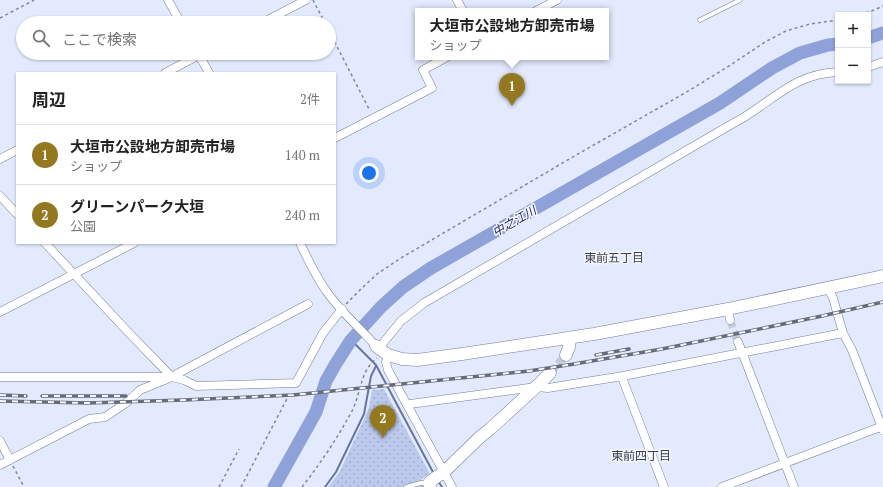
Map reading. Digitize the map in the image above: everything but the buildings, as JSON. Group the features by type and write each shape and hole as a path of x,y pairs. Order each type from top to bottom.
{"street":[{"path":"168,0 177,16"},
{"path":"275,16 306,0"},
{"path":"542,8 557,0"},
{"path":"167,72 189,60"},
{"path":"203,60 209,72"},
{"path":"336,137 432,88 423,70 441,60"},
{"path":"871,66 883,62"},
{"path":"382,350 401,321 424,303 732,124 795,82 810,76 835,72"},
{"path":"0,159 16,151"},
{"path":"0,196 16,213"},
{"path":"46,244 171,377"},
{"path":"0,312 132,244"},
{"path":"300,244 314,271 327,292 382,350 402,359 417,360 729,314 828,288 883,276"},
{"path":"722,487 882,427 852,350 843,333 833,298 828,288"},
{"path":"0,465 89,419 105,417 126,403 140,390 171,377 308,304"},
{"path":"0,377 171,377 184,380 196,386 296,382 323,333 344,311"},
{"path":"407,405 536,387 548,388 623,376 843,333"},
{"path":"566,355 570,338"},
{"path":"738,342 794,487"},
{"path":"382,350 388,370 407,405 435,479 452,487"},
{"path":"435,479 550,373"},
{"path":"623,376 623,380 664,487"},
{"path":"0,442 10,460"}],"lane":[{"path":"700,20 740,0"},
{"path":"406,487 435,479"}],"path":[{"path":"0,18 34,0"},
{"path":"313,0 321,16"},
{"path":"868,12 883,6"},
{"path":"344,311 361,289 401,258 690,90 765,42 786,32 810,24 835,20"},
{"path":"336,45 374,118"},
{"path":"302,487 328,452 348,419 355,404 362,379 372,361 382,350"},
{"path":"241,487 296,382"},
{"path":"219,487 239,449"},
{"path":"10,460 24,487"}],"shaded area":[{"path":"384,389 430,474 421,479 423,487 328,487 339,473 366,415 372,390"}],"waterway":[{"name":"中之江川","path":"871,37 883,33"},
{"name":"中之江川","path":"274,487 316,412 326,381 351,340 381,307 403,287 431,268 720,103 772,68 800,53 835,44"},
{"path":"351,340 376,365 434,474"},
{"path":"325,487 336,472 364,414 371,376 376,366"},
{"path":"438,481 442,487"}],"tunnel":[{"path":"730,320 738,342"},
{"path":"550,373 566,355"}],"railway":[{"path":"0,401 88,403 293,395 529,371 662,349 883,302"},
{"path":"596,355 629,349"},
{"path":"0,395 26,396"},
{"path":"42,396 126,396"}],"place":[{"name":"大垣市公設地方卸売市場","path":"512,106"},
{"name":"グリーンパーク大垣","path":"383,438"}],"district":[{"name":"東前五丁目","path":"614,257"},
{"name":"東前四丁目","path":"641,455"}]}
